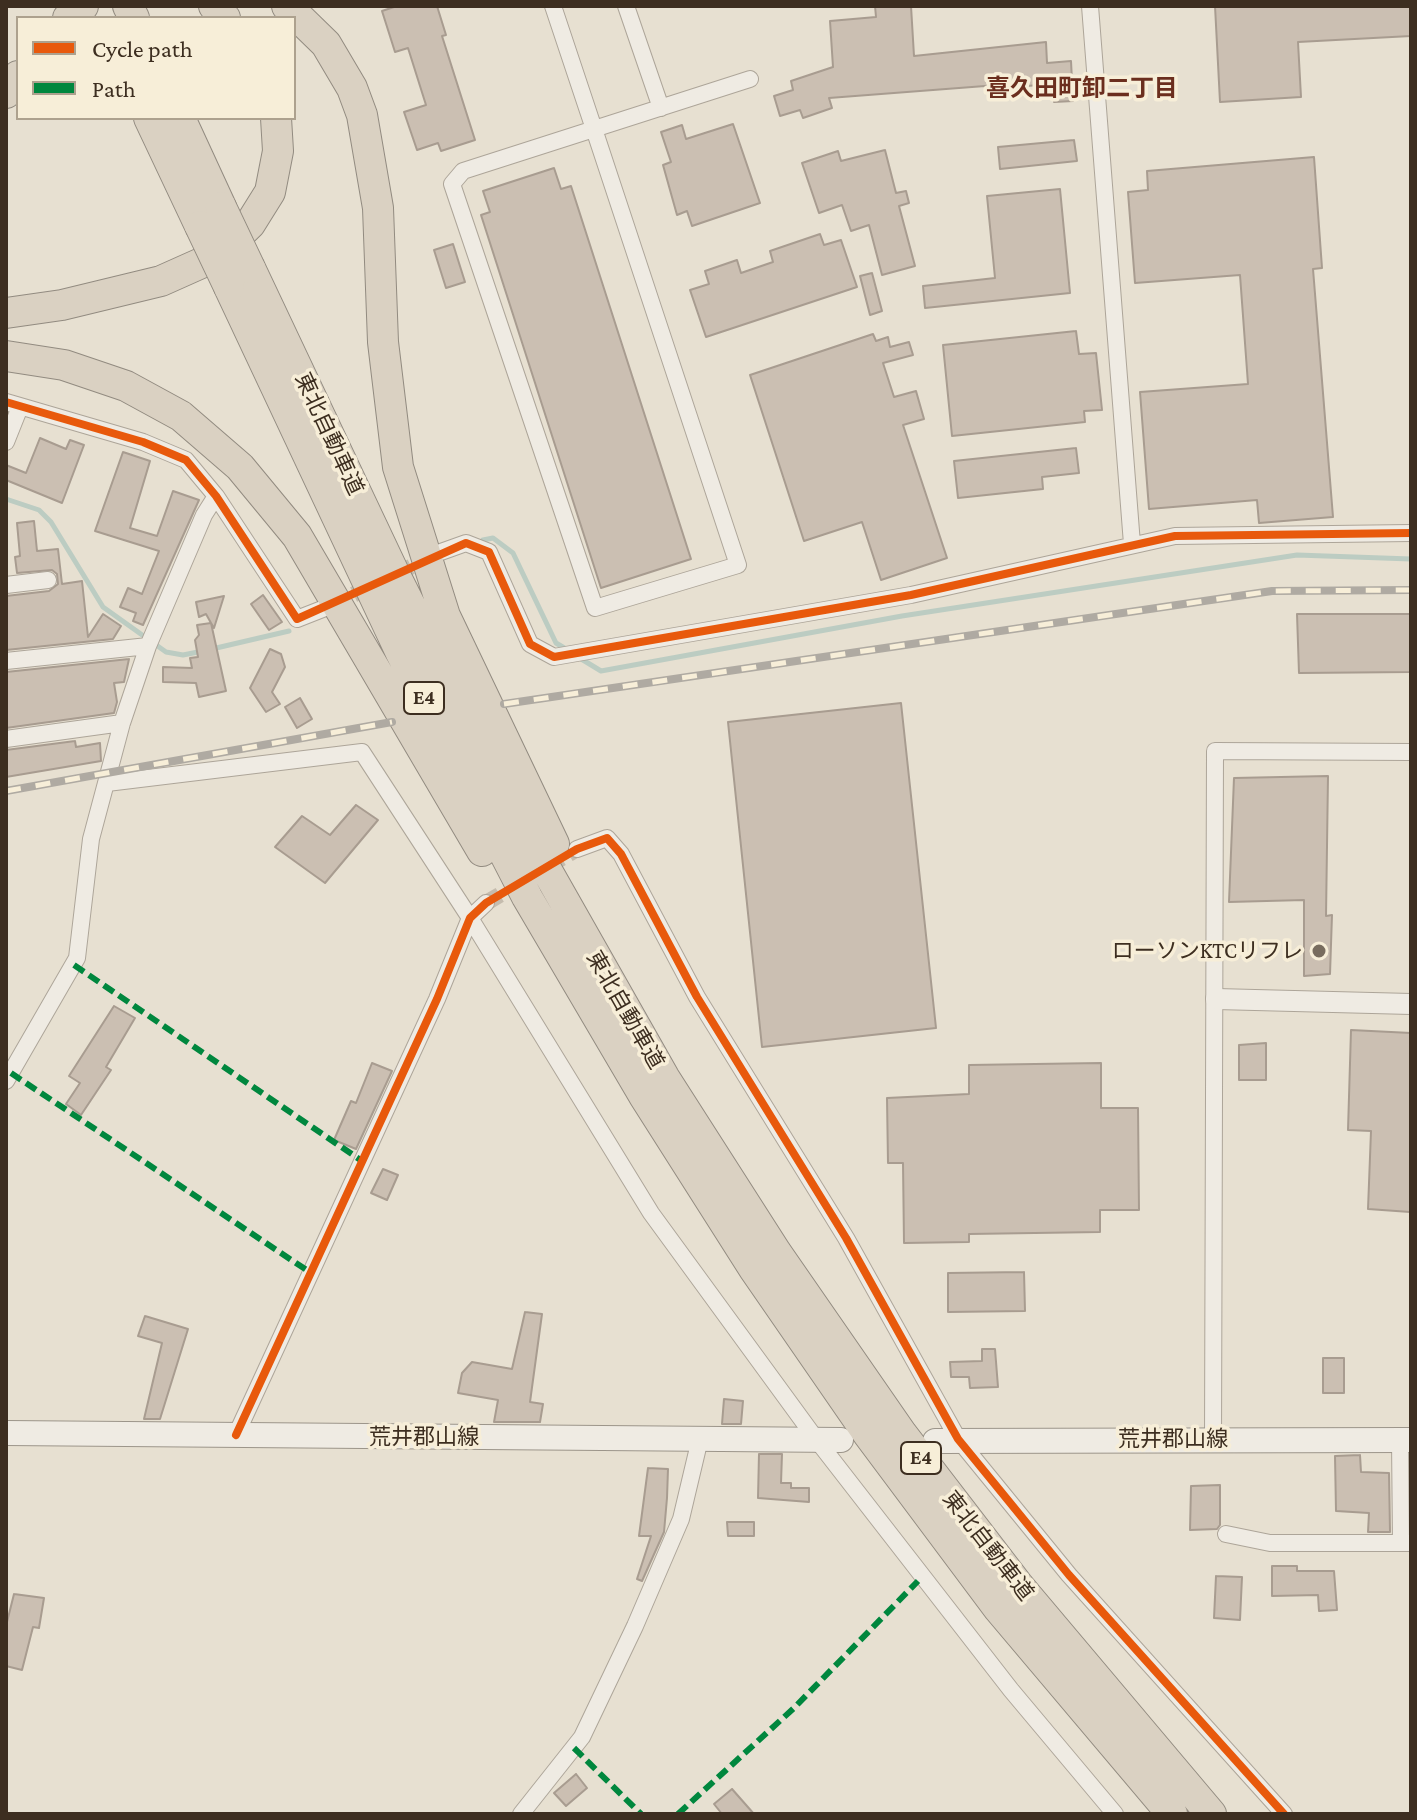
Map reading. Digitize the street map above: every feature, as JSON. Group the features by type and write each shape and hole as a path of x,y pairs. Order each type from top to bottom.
{"highway":[{"path":"287,6 311,26 341,66 369,140 378,208 391,430 426,563 445,616 534,804 623,972 654,1086"},
{"name":"東北自動車道","path":"150,120 210,217 415,681 527,897 654,1086 776,1252 902,1434 1018,1585 1211,1814"},
{"name":"東北自動車道","path":"181,120 210,217"},
{"path":"6,313 62,305 161,281 217,256 250,224 270,192 278,151 276,120"},
{"path":"6,356 96,374 151,398 213,441 267,497 297,536 521,918 576,1004 654,1086"},
{"name":"東北自動車道","path":"654,1086 754,1269 868,1434 998,1608 1172,1814"}],"main road":[{"name":"荒井郡山線","path":"6,1433 841,1440"},
{"name":"荒井郡山線","path":"947,1440 1405,1440"}],"street":[{"path":"553,6 594,129 738,565 595,608 452,184 463,171 594,129 661,108 750,79"},
{"path":"626,6 661,108"},
{"path":"1090,6 1132,544"},
{"path":"6,442 13,404 169,451 186,460 216,496 297,619 325,608"},
{"path":"6,1081 77,958 91,839 122,723 148,646 204,515 216,496"},
{"path":"438,553 466,543 489,552 530,644 554,657 911,595 1175,536 1411,533"},
{"path":"6,585 48,580"},
{"path":"6,661 148,646"},
{"path":"6,739 122,723"},
{"path":"1213,1439 1215,751 1411,752"},
{"path":"107,783 362,752 470,918 651,1213 816,1439 1011,1690 1115,1814"},
{"path":"577,849 607,838 621,854 697,997 846,1238 947,1440 1284,1814"},
{"path":"236,1435 437,999 470,918 486,903"},
{"path":"1216,999 1411,1004"},
{"path":"521,1814 582,1737 635,1626 681,1519 700,1439"},
{"path":"1226,1534 1270,1543 1406,1543 1405,1440"}],"building":[{"path":"397,6 437,6 446,35 442,36 475,140 441,151 438,143 417,150 404,112 426,105 408,48 395,52 382,11"},
{"path":"875,6 911,6 914,56 1046,42 1047,63 1071,61 1073,101 1054,102 1053,84 986,89 985,86 829,98 832,108 803,118 800,110 780,116 774,96 793,90 791,81 833,67 830,21 876,17"},
{"path":"1215,6 1411,6 1411,36 1298,42 1301,97 1220,102"},
{"path":"733,124 760,203 692,226 687,211 677,215 663,165 671,162 661,132 682,125 686,139"},
{"path":"1074,140 1077,161 1000,169 998,147"},
{"path":"885,150 896,193 906,191 909,203 899,206 915,266 882,275 869,225 851,231 842,205 819,213 802,163 838,151 841,161"},
{"path":"1314,157 1322,268 1313,269 1333,517 1259,523 1257,500 1149,509 1140,392 1248,384 1240,275 1135,283 1128,192 1148,190 1147,171"},
{"path":"554,168 561,189 571,186 691,559 601,588 481,215 490,212 483,191"},
{"path":"1060,189 1070,293 925,308 923,286 995,278 987,196"},
{"path":"820,234 824,245 841,240 857,287 706,337 690,290 709,284 705,271 737,260 741,273 773,262 770,251"},
{"path":"453,244 465,282 446,288 434,250"},
{"path":"872,273 882,311 870,315 860,276"},
{"path":"1076,331 1079,354 1096,353 1102,410 1084,411 1085,422 952,436 943,345"},
{"path":"873,334 876,341 888,337 890,347 909,342 913,355 883,363 894,397 916,391 924,419 903,425 947,558 881,580 862,522 804,541 750,375"},
{"path":"40,438 66,449 70,440 84,445 62,503 6,480 6,465 26,473"},
{"path":"1076,448 1079,473 1042,477 1043,489 958,498 954,461"},
{"path":"123,452 150,461 130,528 157,536 173,491 199,500 143,625 133,621 136,613 120,607 128,588 142,594 159,551 95,531"},
{"path":"34,521 37,551 58,549 62,584 82,581 88,637 103,614 121,626 113,639 6,650 6,596 49,591 58,584 57,574 52,570 17,573 15,557 20,556 17,523"},
{"path":"263,595 282,622 269,630 251,604"},
{"path":"224,596 214,628 206,614 199,617 196,602"},
{"path":"1297,614 1411,614 1411,672 1299,673"},
{"path":"211,623 226,691 199,697 196,683 163,682 163,667 192,668 190,658 198,657 195,640 199,635 197,625"},
{"path":"270,649 281,654 285,667 272,692 280,704 266,712 250,688"},
{"path":"129,659 124,682 114,683 117,702 114,713 6,728 6,672"},
{"path":"300,698 312,719 297,728 285,707"},
{"path":"901,703 936,1028 762,1047 728,722"},
{"path":"75,741 76,747 100,743 101,761 6,777 6,750"},
{"path":"1328,776 1326,916 1332,915 1330,974 1304,976 1304,900 1229,902 1234,778"},
{"path":"356,805 378,820 325,883 275,847 302,816 330,835"},
{"path":"114,1006 135,1018 106,1067 111,1070 81,1115 66,1104 80,1083 69,1076"},
{"path":"1351,1030 1411,1033 1410,1212 1368,1209 1371,1131 1348,1130"},
{"path":"1266,1043 1266,1080 1239,1080 1239,1045"},
{"path":"372,1063 392,1071 356,1149 334,1140 351,1101 356,1103"},
{"path":"1101,1063 1101,1108 1138,1108 1139,1210 1100,1210 1100,1232 969,1234 969,1242 904,1243 903,1163 888,1163 887,1098 969,1094 969,1065"},
{"path":"383,1169 398,1175 387,1200 371,1193"},
{"path":"1024,1272 1025,1311 948,1312 948,1273"},
{"path":"525,1312 542,1314 530,1402 543,1404 540,1422 494,1422 498,1400 458,1393 462,1373 472,1362 512,1369"},
{"path":"145,1316 188,1329 160,1419 144,1419 162,1343 138,1336"},
{"path":"982,1349 995,1349 998,1387 970,1388 969,1377 951,1377 950,1362 982,1361"},
{"path":"1323,1358 1344,1358 1344,1393 1323,1393"},
{"path":"724,1399 743,1401 741,1424 722,1424"},
{"path":"759,1454 782,1454 781,1483 791,1483 791,1488 809,1488 809,1502 758,1498"},
{"path":"1360,1455 1361,1472 1389,1473 1390,1532 1368,1532 1369,1513 1336,1511 1335,1456"},
{"path":"648,1468 668,1469 667,1498 664,1532 642,1581 637,1579 651,1536 639,1536"},
{"path":"1220,1485 1220,1525 1217,1529 1190,1530 1191,1486"},
{"path":"727,1522 754,1522 754,1536 728,1536"},
{"path":"1272,1566 1297,1566 1297,1571 1334,1571 1337,1610 1319,1611 1318,1595 1272,1596"},
{"path":"1216,1576 1242,1577 1240,1620 1214,1618"},
{"path":"14,1594 44,1598 39,1628 33,1627 22,1670 6,1666 6,1626"},
{"path":"576,1774 587,1788 566,1806 554,1793"},
{"path":"732,1789 754,1814 722,1814 714,1804"}],"waterway":[{"path":"6,499 39,510 51,522 103,607 166,652 183,655 203,651"},
{"path":"483,540 493,538 513,553 556,643 566,649"},
{"path":"578,657 601,671 902,616 1297,555 1411,559"},
{"path":"212,649 289,631"}],"tunnel":[{"path":"332,605 433,556"},
{"path":"486,903 577,849"}],"railway":[{"path":"504,704 1272,591 1411,590"},
{"path":"6,791 392,722"}],"marked path":[{"path":"74,965 362,1161"},
{"path":"11,1073 311,1273"},
{"path":"678,1814 794,1708 918,1581"},
{"path":"574,1748 641,1814"}],"cycle path":[{"path":"6,402 143,442 186,460 216,496 297,619 466,543 489,552 530,644 554,657 911,595 1175,536 1411,533"},
{"path":"236,1435 437,999 470,918 486,903 577,849 607,838 621,854 697,997 846,1238 958,1439 1069,1575 1284,1814"}],"place":[{"name":"ローソンKTCリフレ","path":"1319,951"}],"district":[{"name":"喜久田町卸二丁目","path":"1082,89"}]}
